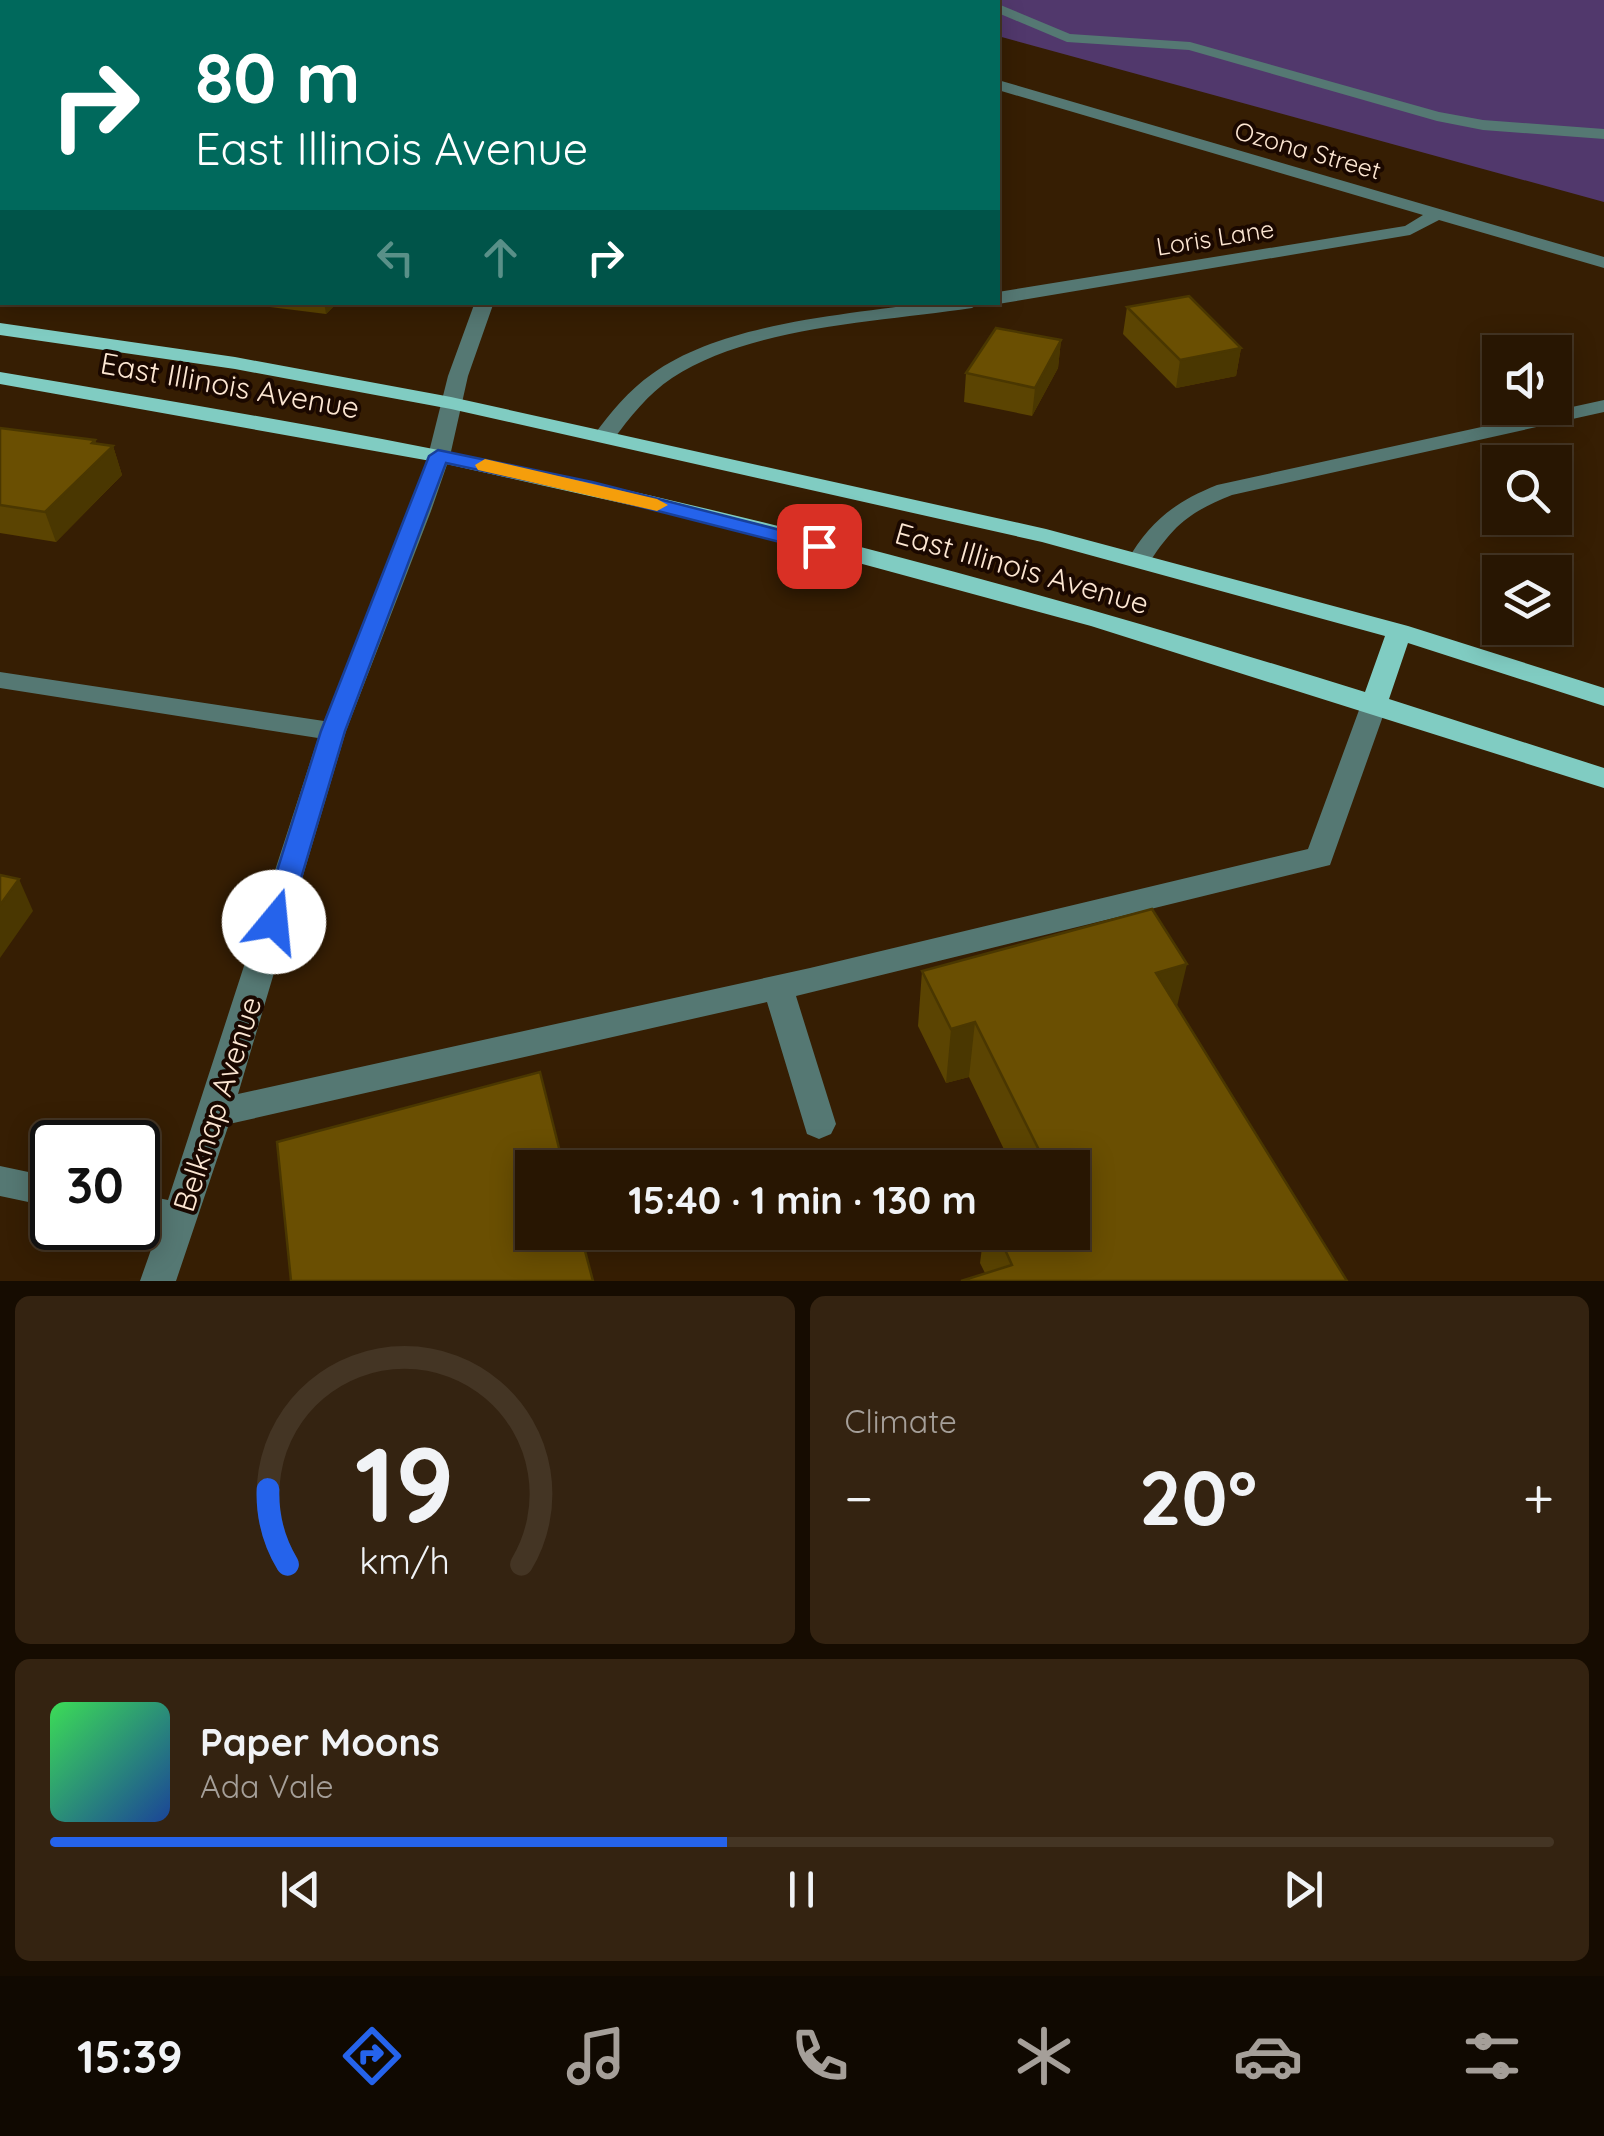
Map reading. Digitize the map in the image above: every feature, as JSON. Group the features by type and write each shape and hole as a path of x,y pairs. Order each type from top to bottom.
{"main road":[{"name":"East Illinois Avenue","path":"0,329 235,364 451,403 1046,536 1398,632 1604,697"},
{"name":"East Illinois Avenue","path":"0,378 438,456 592,488 933,575 1375,702 1604,778"},
{"path":"1375,702 1398,632"}],"street":[{"path":"1000,9 1048,32 1076,40 1154,41 1190,46 1242,64 1483,126 1604,134"},
{"name":"Ozona Street","path":"1000,86 1604,263"},
{"name":"Loris Lane","path":"1000,298 1410,230 1438,214"},
{"name":"Belknap Avenue","path":"158,1281 216,1114 333,731 438,456 451,403 484,305"},
{"path":"604,436 629,406 668,371 718,347 955,305"},
{"path":"1139,561 1156,529 1170,515 1226,490 1604,406"},
{"path":"0,680 333,731"},
{"path":"216,1114 778,988 1320,857 1375,702"},
{"path":"778,988 819,1124"},
{"path":"0,1181 30,1187"},
{"path":"160,1215 180,1219"}],"shaded area":[{"path":"1000,0 1604,0 1604,202 1000,37"}],"building":[{"path":"1189,296 1241,348 1180,360 1127,307"},
{"path":"996,328 1061,340 1035,388 966,373"},
{"path":"0,428 95,440 92,443 113,446 45,512 0,505"},
{"path":"0,875 19,879 0,905"},
{"path":"1152,909 1187,964 1156,973 1347,1281 961,1281 1012,1265 1005,1250 1090,1250 1090,1150 1039,1150 975,1022 951,1029 922,971"},
{"path":"540,1072 560,1150 515,1150 515,1250 585,1250 593,1281 291,1281 277,1142"}],"slow traffic":[{"path":"485,465 657,505"}],"route":[{"path":"274,922 333,731 438,456 592,488 819,546"}]}
